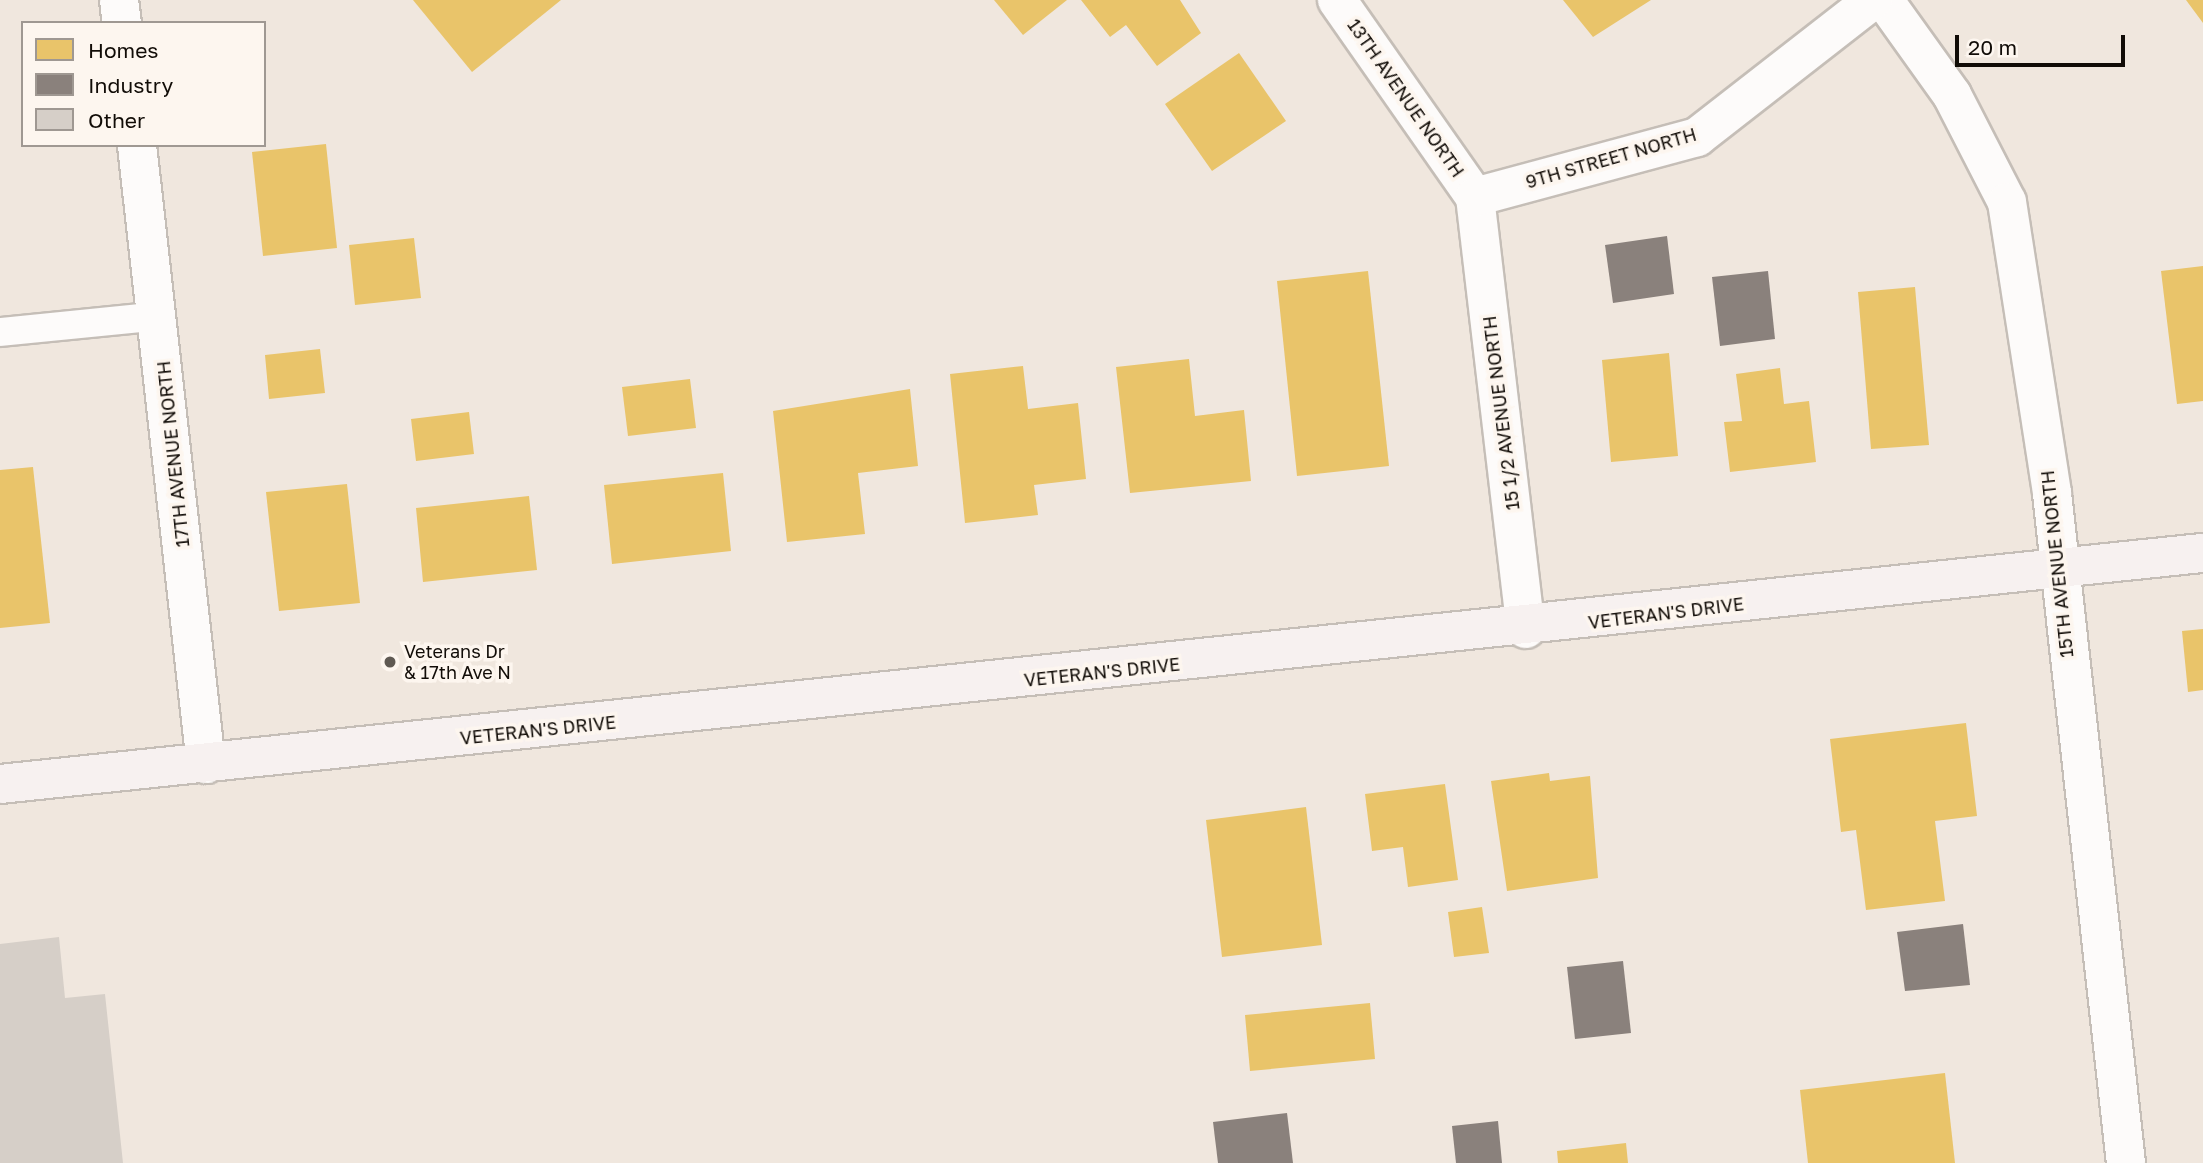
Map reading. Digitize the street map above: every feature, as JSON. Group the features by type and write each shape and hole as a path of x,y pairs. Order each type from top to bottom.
{"street":[{"name":"13TH AVENUE NORTH","path":"1337,0 1475,197"},
{"name":"9TH STREET NORTH","path":"1475,197 1697,136 1872,0"},
{"name":"15TH AVENUE NORTH","path":"1884,0 1952,94 2007,202 2057,568 2126,1163"},
{"name":"17TH AVENUE NORTH","path":"137,147 159,316 206,764"},
{"name":"15 1/2 AVENUE NORTH","path":"1475,197 1526,629"},
{"name":"VETERAN'S DRIVE","path":"0,785 1526,629 2203,553"}],"lane":[{"path":"0,332 159,316"}],"building: Homes":[{"path":"413,0 561,0 472,72"},
{"path":"994,0 1067,0 1023,35"},
{"path":"1081,0 1180,0 1201,33 1157,66 1126,25 1110,37"},
{"path":"1563,0 1651,0 1593,37"},
{"path":"2186,0 2203,0 2203,23"},
{"path":"1239,53 1286,121 1212,171 1165,104"},
{"path":"326,144 337,248 263,256 252,152"},
{"path":"414,238 421,298 355,305 349,245"},
{"path":"2203,266 2203,401 2177,404 2161,271"},
{"path":"1368,271 1389,466 1297,476 1277,281"},
{"path":"1915,287 1929,445 1871,449 1858,292"},
{"path":"320,349 325,393 269,399 265,355"},
{"path":"1669,353 1678,456 1611,462 1602,360"},
{"path":"1189,359 1195,416 1244,410 1251,481 1130,493 1116,367"},
{"path":"1023,366 1028,409 1078,403 1086,479 1034,485 1038,515 965,523 950,374"},
{"path":"1780,368 1784,404 1809,401 1816,462 1730,472 1724,422 1742,421 1736,374"},
{"path":"690,379 696,428 628,436 622,387"},
{"path":"910,389 918,466 858,473 865,534 787,542 773,411"},
{"path":"469,412 474,454 416,461 411,419"},
{"path":"33,467 50,623 0,628 0,470"},
{"path":"723,473 731,551 612,564 604,485"},
{"path":"347,484 360,603 279,611 266,492"},
{"path":"529,496 537,570 423,582 416,508"},
{"path":"2203,629 2203,690 2188,692 2182,631"},
{"path":"1966,723 1977,816 1935,821 1945,901 1866,910 1856,830 1841,832 1830,739"},
{"path":"1549,773 1550,781 1590,776 1598,878 1507,891 1491,781"},
{"path":"1445,784 1458,880 1408,887 1403,847 1372,851 1365,794"},
{"path":"1306,807 1322,945 1222,957 1206,820"},
{"path":"1482,907 1489,953 1454,957 1448,912"},
{"path":"1370,1003 1375,1059 1250,1071 1245,1015"},
{"path":"1945,1073 1955,1163 1808,1163 1800,1090"},
{"path":"1626,1143 1628,1163 1558,1163 1557,1151"}],"building: Industry":[{"path":"1667,236 1674,294 1613,303 1605,245"},
{"path":"1768,271 1775,339 1720,346 1712,277"},
{"path":"1963,924 1970,985 1905,991 1897,932"},
{"path":"1623,961 1631,1033 1575,1039 1567,967"},
{"path":"1287,1113 1293,1163 1218,1163 1213,1122"},
{"path":"1498,1121 1502,1163 1456,1163 1452,1126"}],"building: Other":[{"path":"59,937 65,998 105,994 123,1163 0,1163 0,944"}],"place":[{"name":"Veterans Dr & 17th Ave N","path":"390,662"}]}
